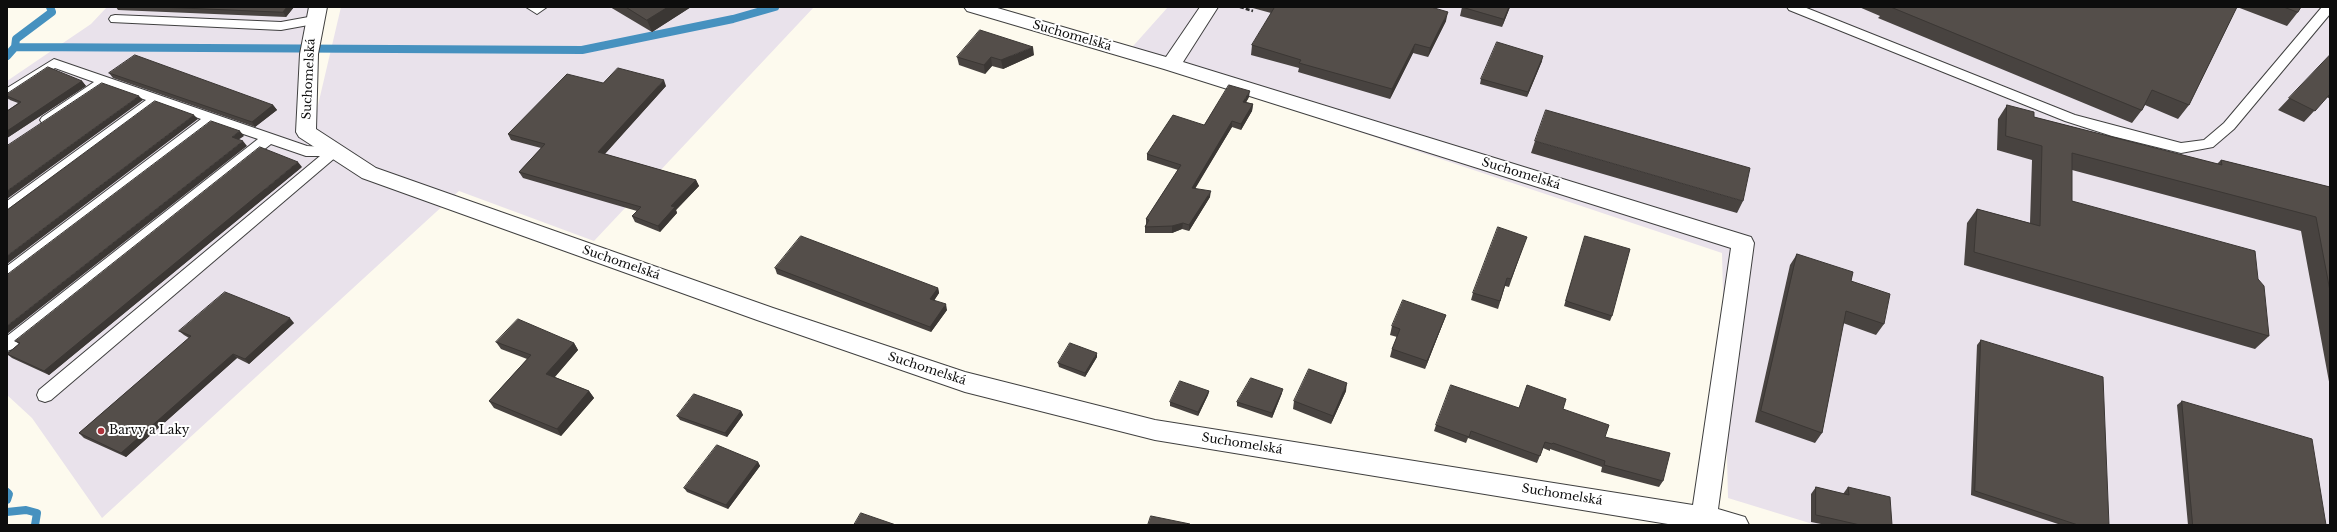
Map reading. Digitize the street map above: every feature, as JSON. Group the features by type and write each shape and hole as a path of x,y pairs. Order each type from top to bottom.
{"street":[{"name":"Suchomelská","path":"973,7 1171,65 1743,243 1704,518"},
{"path":"1171,65 1209,7"},
{"name":"Suchomelská","path":"316,14 310,47 306,132 369,173 758,312 964,382 1155,430 1704,518 1736,525"}],"lane":[{"path":"532,7 536,10 541,7"},
{"path":"1793,7 2070,118 2112,132 2181,148 2208,144 2229,126 2330,7"},
{"path":"115,19 281,26 316,14"},
{"path":"7,94 54,63 306,151 336,151"},
{"path":"33,130 104,81"},
{"path":"7,208 157,99"},
{"path":"7,274 212,118"},
{"path":"7,345 269,138"},
{"path":"45,395 336,151"}],"path":[{"path":"1240,7 1253,11"}],"shaded area":[{"path":"107,7 310,7 306,20 311,135 341,7 814,7 594,241 459,191 102,518 32,418 7,395 7,81 91,24"},
{"path":"1168,7 2330,7 2330,525 1816,525 1728,498 1722,253 1126,54"}],"building":[{"path":"159,7 287,7 283,12"},
{"path":"626,7 668,7 647,20"},
{"path":"1275,7 1431,7 1448,12 1430,48 1415,44 1392,89 1299,63 1301,60 1252,45"},
{"path":"1462,7 1509,7 1504,19"},
{"path":"1891,7 2237,7 2189,105 2152,90 2142,110"},
{"path":"2284,7 2301,7 2298,12"},
{"path":"980,30 1033,47 1001,60 991,57 984,65 957,57"},
{"path":"1497,42 1543,56 1528,92 1481,79"},
{"path":"135,55 273,105 252,122 109,73"},
{"path":"2330,55 2330,94 2315,111 2289,98"},
{"path":"48,67 82,81 7,131 7,111 21,102 7,96 7,94"},
{"path":"618,68 664,80 598,152 696,180 671,206 675,207 658,226 632,216 641,207 519,172 545,144 508,134 567,74 603,83"},
{"path":"102,83 139,96 7,191 7,146"},
{"path":"1229,85 1250,91 1243,102 1253,104 1241,124 1232,121 1192,188 1211,191 1189,225 1183,223 1172,226 1145,227 1149,220 1146,219 1181,165 1147,154 1173,115 1204,125"},
{"path":"155,101 194,115 7,256 7,209"},
{"path":"2007,105 2034,112 2034,117 2222,165 2221,160 2330,187 2330,291 2316,217 2072,153 2072,201 2255,251 2258,279 2264,286 2269,336 1974,252 1977,209 2040,226 2042,146 2006,136"},
{"path":"1546,110 1750,168 1743,201 1535,141"},
{"path":"211,121 240,131 232,137 243,141 7,326 7,275"},
{"path":"260,147 298,162 44,371 7,354 20,343 15,341"},
{"path":"1498,227 1527,237 1511,279 1507,278 1500,301 1473,293"},
{"path":"801,236 938,288 930,299 946,304 930,327 775,268"},
{"path":"1585,236 1630,249 1612,316 1566,301"},
{"path":"1797,254 1853,272 1851,281 1890,294 1884,324 1846,311 1822,433 1761,411"},
{"path":"225,292 290,318 245,359 233,354 121,453 79,433 191,336 179,331"},
{"path":"1403,300 1446,315 1427,361 1392,349 1400,329 1392,326"},
{"path":"518,319 574,343 546,374 589,391 557,429 489,401 531,355 496,342"},
{"path":"1981,340 2103,377 2109,525 2078,525 1975,491"},
{"path":"1070,343 1097,353 1085,373 1058,363"},
{"path":"1309,369 1347,383 1333,416 1294,401"},
{"path":"1251,378 1283,389 1272,413 1237,402"},
{"path":"1180,381 1209,391 1198,412 1170,402"},
{"path":"1451,385 1519,408 1527,385 1566,399 1563,409 1609,425 1605,437 1670,453 1663,481 1604,465 1605,461 1553,443 1545,442 1540,456 1471,431 1469,437 1436,425"},
{"path":"694,394 741,411 725,433 677,416"},
{"path":"2182,401 2312,439 2326,525 2193,525"},
{"path":"717,445 758,462 726,505 684,488"},
{"path":"1816,487 1849,495 1848,487 1890,497 1892,525 1860,525 1816,515"},
{"path":"861,513 896,525 854,525"},
{"path":"1151,516 1190,524 1190,525 1148,525"}],"waterway":[{"path":"15,47 16,39 52,12 50,7"},
{"path":"15,47 582,50 733,19 775,7"},
{"path":"7,56 15,47"},
{"path":"7,492 9,494 7,500"},
{"path":"7,512 26,510 37,513 35,525"}],"place":[{"name":"Barvy a Laky","path":"101,431"}]}
